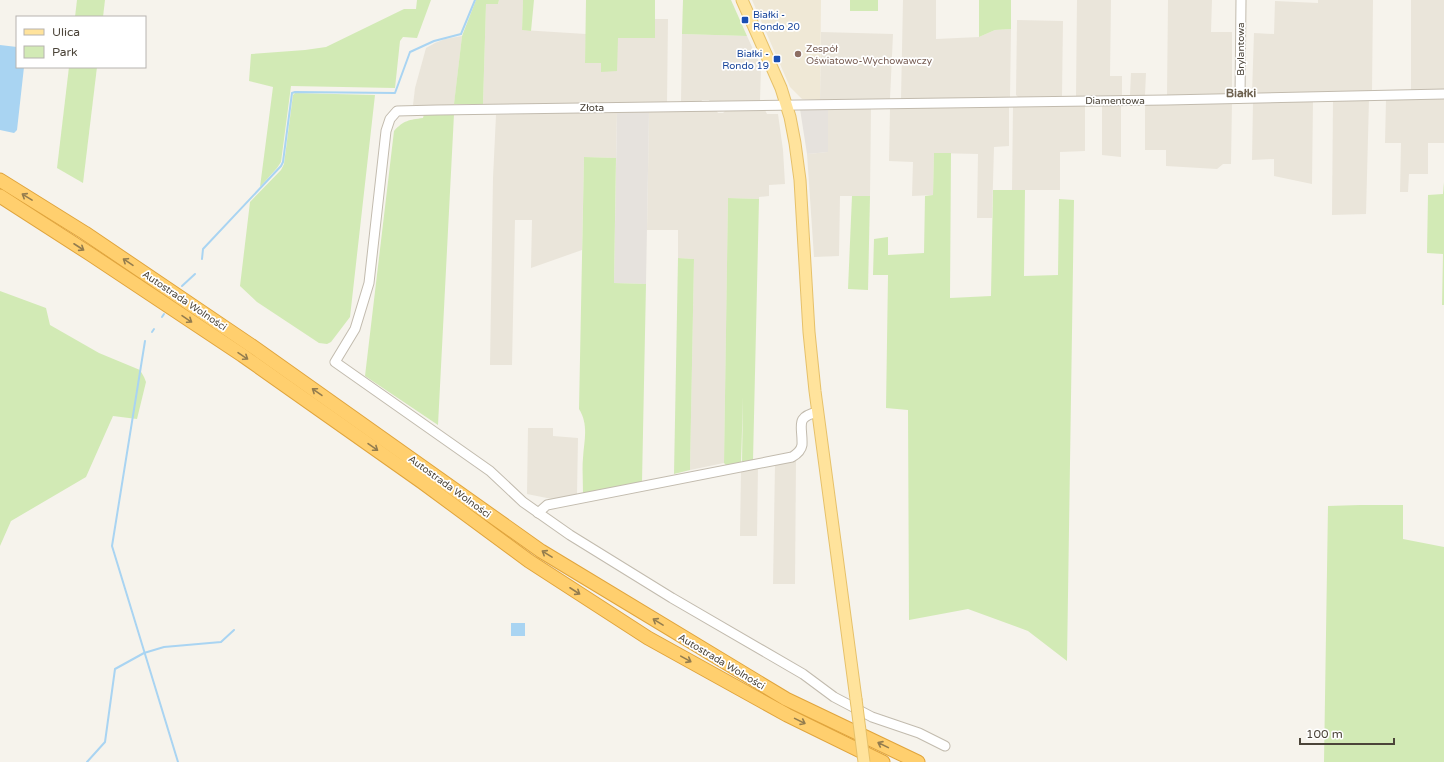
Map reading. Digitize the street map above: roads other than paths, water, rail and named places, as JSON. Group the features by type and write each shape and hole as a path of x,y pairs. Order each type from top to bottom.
{"highway":[{"name":"Autostrada Wolności","path":"0,180 91,237 252,346 541,551 786,699 918,762"},
{"name":"Autostrada Wolności","path":"0,196 242,355 422,482 529,561 648,638 787,714 883,762"}],"main road":[{"path":"742,0 772,67 786,104 796,143 809,332 818,412 864,762"}],"street":[{"name":"Brylantowa","path":"1240,98 1241,0"},
{"name":"Diamentowa","path":"786,104 1444,94"},
{"name":"Złota","path":"538,513 523,502 490,471 335,362 355,329 369,283 386,131 390,119 397,111 786,104"},
{"path":"818,412 806,415 802,420 802,446 796,455 792,457 547,505 538,513 570,535 672,598 803,674 834,697 872,717 919,733 946,746"}],"water":[{"path":"0,45 16,47 16,68 24,68 17,130 14,133 0,130"},
{"path":"511,623 525,623 525,636 511,636"}],"waterway":[{"path":"202,259 203,249 281,166 283,162 292,93 395,93 410,52 434,41 461,34 475,0"},
{"path":"182,286 195,274"},
{"path":"145,341 112,546 178,762"},
{"path":"87,762 105,742 115,669 144,653 164,647 221,642 234,630"}],"place":[{"name":"Białki - Rondo 20","path":"745,20"},
{"name":"Zespół Oświatowo-Wychowawczy","path":"798,54"},
{"name":"Białki - Rondo 19","path":"777,59"}],"district":[{"name":"Białki","path":"1241,93"}]}
